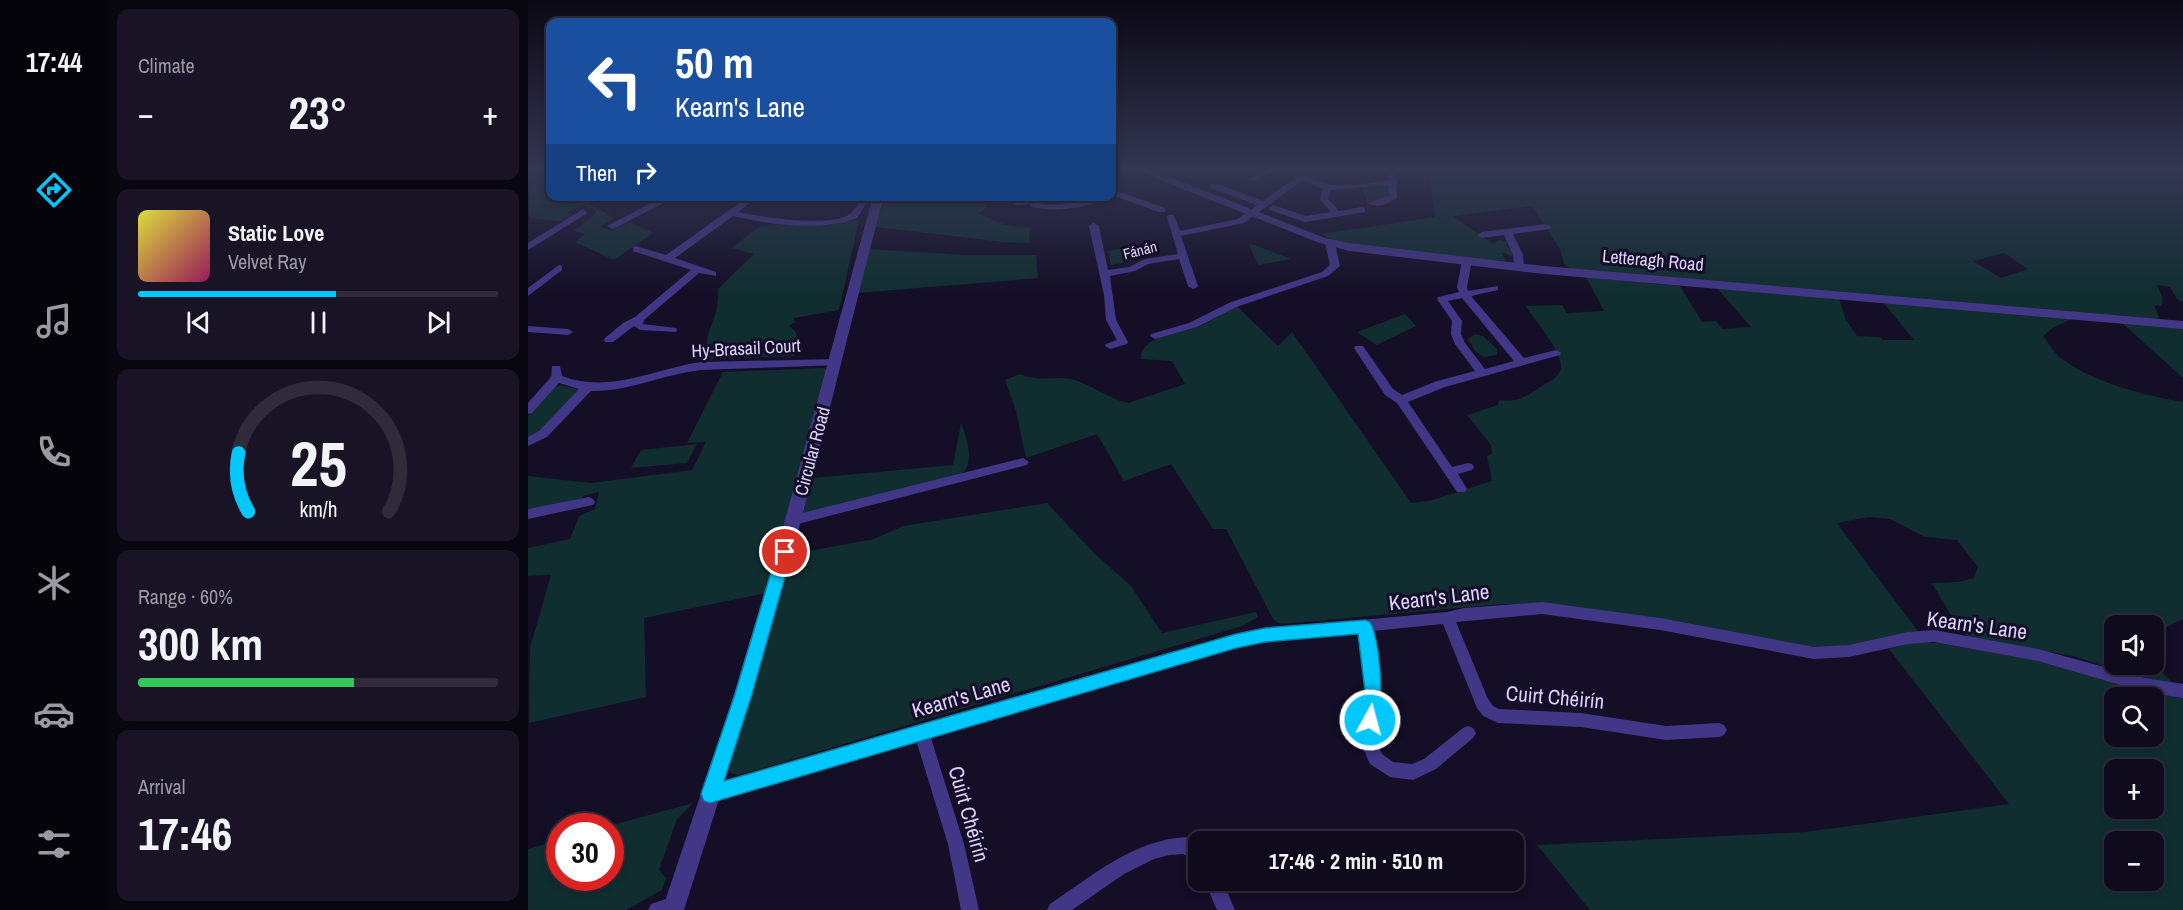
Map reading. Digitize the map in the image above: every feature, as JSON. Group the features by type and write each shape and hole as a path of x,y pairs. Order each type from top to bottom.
{"street":[{"path":"612,226 646,209"},
{"path":"668,258 697,241 735,209"},
{"path":"730,213 777,222 833,220 852,217 862,209"},
{"name":"Circular Road","path":"668,908 710,794 743,694 794,520 836,363 870,209"},
{"name":"Fánán","path":"1176,234 1233,224 1255,209"},
{"name":"Letteragh Road","path":"1260,209 1330,243 1362,249 1519,267 2183,325"},
{"path":"1277,209 1302,218 1362,210"},
{"path":"1332,209 1337,214"},
{"path":"528,247 583,212"},
{"name":"Fánán","path":"1171,217 1193,286"},
{"name":"Fánán","path":"1094,226 1104,274 1110,320 1123,342 1110,346"},
{"path":"1482,235 1546,227"},
{"path":"1507,232 1518,255 1519,267"},
{"path":"1086,244 1098,243"},
{"path":"1155,336 1193,325 1236,304 1325,274 1335,266 1330,243"},
{"path":"636,249 712,274"},
{"name":"Fánán","path":"1104,274 1132,269 1145,262 1183,256"},
{"path":"1467,261 1462,287 1464,295 1520,362"},
{"path":"528,293 532,286 559,268"},
{"path":"609,340 627,325 639,319 698,269"},
{"path":"1482,372 1460,344 1456,334 1457,321 1442,299 1495,288"},
{"path":"639,319 640,327 672,330"},
{"path":"528,329 568,332"},
{"path":"1359,348 1389,392 1401,400 1461,489"},
{"path":"1401,400 1441,384 1556,353"},
{"name":"Hy-Brasail Court","path":"528,410 556,373 588,387 617,387 696,366 836,363"},
{"path":"528,442 543,434 588,387"},
{"path":"794,520 1023,462"},
{"path":"1450,472 1468,467"},
{"path":"528,513 589,502"},
{"name":"Kearn's Lane","path":"710,794 1236,641 1265,635 1542,608 1660,624 1785,650 1814,653 1849,651 1908,638 1934,636 2038,655 2145,685 2183,691"},
{"name":"Cuirt Chéirín","path":"1448,618 1482,703 1488,711 1498,716 1581,720 1666,733 1719,730"},
{"path":"1365,626 1373,691 1367,739 1376,759 1390,769 1405,773 1413,772 1430,764 1468,733"},
{"name":"Cuirt Chéirín","path":"921,731 957,844 970,910"},
{"path":"1056,910 1117,870 1163,846 1188,846"},
{"path":"1218,891 1226,910"}],"green space":[{"path":"529,209 573,209 567,212 570,216 561,221 529,218"},
{"path":"593,209 599,209 614,218 600,226 610,231 631,222 653,233 614,260 575,242 585,234 574,231 596,211"},
{"path":"881,209 983,209 979,214 1006,225 1030,228 1029,243 876,227"},
{"path":"1434,209 1504,209 1452,216 1493,244 1498,240 1508,241 1507,245 1515,257 1501,252 1506,261 1439,257 1380,250 1334,241 1322,234 1435,217"},
{"path":"1534,209 2183,209 2183,302 2177,299 2170,287 2157,285 2162,296 2162,306 2154,305 2160,321 1572,270 1564,264 1560,249","holes":["2004,253 2028,269 2001,278 1973,261"]},
{"path":"859,220 839,310 794,318 795,322 789,326 796,332 798,339 794,356 696,360 705,347 715,316 718,289 754,254 732,248 760,226"},
{"path":"1249,244 1252,244 1291,259 1258,265"},
{"path":"1132,247 1136,260 1111,265 1108,251"},
{"path":"869,249 963,255 1036,255 1038,278 858,293"},
{"path":"1586,277 1680,286 1702,322 1716,321 1722,329 1751,327 1715,286 1838,296 1846,320 1857,336 1880,337 1883,340 1914,340 1882,301 2074,318 2054,327 2043,336 2061,358 2088,374 2119,387 2183,402 2183,619 2164,628 2164,615 2104,615 2104,666 2073,656 1972,639 1961,632 1932,583 1958,582 1974,578 1978,567 1957,540 1925,537 1890,519 1869,517 1837,523 1920,634 1836,649 1794,648 1542,603 1502,604 1282,624 1276,622 1272,617 1226,529 1213,529 1171,464 1124,481 1097,434 1026,458 1016,411 1005,380 1020,374 1033,378 1071,379 1128,403 1185,384 1172,361 1141,359 1142,351 1147,345 1164,336 1200,326 1238,307 1278,346 1292,332 1411,503 1429,501 1492,481 1487,456 1492,454 1491,445 1467,415 1498,405 1499,400 1522,398 1552,380 1560,371 1559,356 1526,306 1562,305 1567,313 1604,311"},
{"path":"1405,314 1416,326 1377,345 1357,332"},
{"path":"2121,322 2183,328 2183,378"},
{"path":"1475,334 1483,336 1497,349 1497,355 1484,357 1475,351 1468,339"},
{"path":"827,369 766,593 644,618 646,697 529,723 530,648 551,575 528,576 528,548 570,539 579,516 595,509 599,492 583,496 581,500 528,509 528,476 591,483 692,470 706,442 687,443 723,372"},
{"path":"561,385 577,389 579,392 539,435 528,439 528,416 551,388"},
{"path":"961,423 968,443 969,458 965,471 960,475 806,514 803,512 813,478 953,465"},
{"path":"697,444 687,463 631,468 641,450"},
{"path":"1047,503 1095,554 1131,586 1162,633 1256,612 1258,617 1242,626 739,775 729,773 793,554 874,539 903,526"},
{"path":"1909,643 1938,643 2030,659 2146,687 2104,687 2104,747 2164,747 2164,691 2183,696 2183,910 1590,910 1537,845 1806,832 2009,804 1889,649"},
{"path":"2133,675 2164,675 2175,685"},
{"path":"693,803 677,819 659,870 666,878 662,890 626,910 528,910 528,849 546,844 546,891 624,891 624,822"}],"route":[{"path":"785,552 743,694 710,794 1118,673 1265,635 1365,626 1373,691 1370,720"}]}
